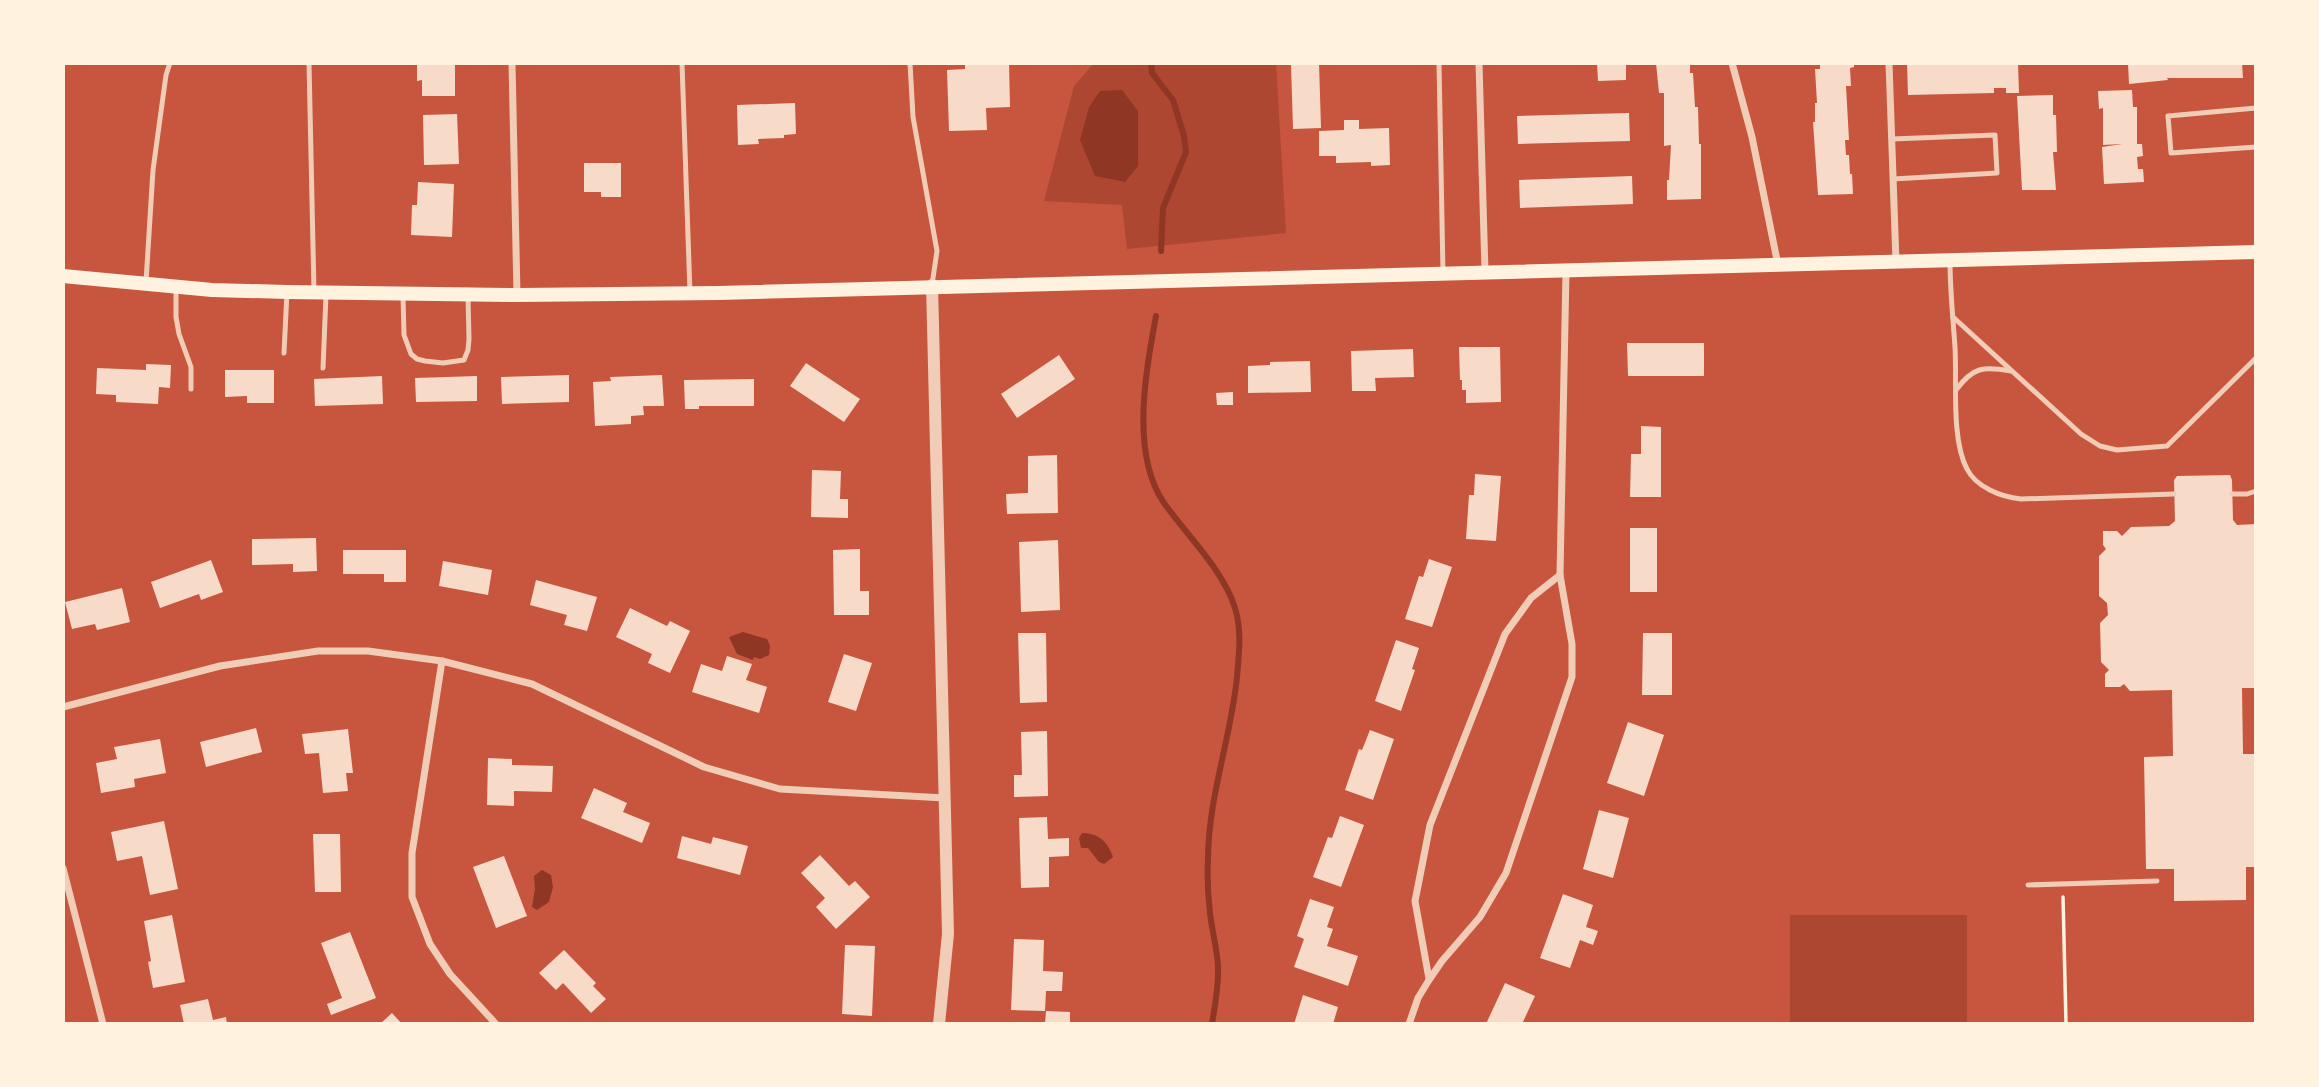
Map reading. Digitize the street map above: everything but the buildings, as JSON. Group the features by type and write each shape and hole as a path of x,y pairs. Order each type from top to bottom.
{"main road":[{"path":"63,276 287,292 517,295 690,293 2256,252"}],"street":[{"path":"512,63 517,295"},
{"path":"1479,63 1485,272"},
{"path":"1732,63 1752,137 1779,266"},
{"path":"1889,63 1896,263"},
{"path":"1409,1024 1418,998 1429,980 1480,917 1506,873 1572,677 1572,644 1560,575 1566,271"},
{"path":"932,285 948,934 939,1024"},
{"path":"1429,980 1415,901 1430,825 1505,634 1531,598 1560,575"},
{"path":"63,707 220,666 318,652 368,652 442,661 532,684 704,767 780,789 946,798"},
{"path":"442,661 412,853 412,897 430,944 450,974 496,1024"},
{"path":"63,868 103,1024"}],"lane":[{"path":"146,284 153,170 170,63"},
{"path":"309,63 323,368"},
{"path":"682,63 690,293"},
{"path":"911,63 913,117 937,251 932,285"},
{"path":"1439,63 1443,273"},
{"path":"2256,108 2168,116 2171,153 2256,147"},
{"path":"1892,139 1995,135 1997,173 1893,179"},
{"path":"1950,261 1958,440 1968,471 1976,480 1995,493 2021,499 2174,494"},
{"path":"176,286 176,317 191,367 191,389"},
{"path":"284,353 287,292"},
{"path":"403,293 404,335 411,354 417,359 443,362 464,360 468,350 468,294"},
{"path":"1953,317 2090,441 2117,450 2166,446 2256,358"},
{"path":"1956,390 1966,376 1977,370 1990,368 2012,371"},
{"path":"2232,494 2256,491"},
{"path":"2028,885 2157,881"}],"path":[{"path":"2063,884 2066,1024"}],"shaded area":[{"path":"1094,63 1276,63 1286,233 1127,249 1122,205 1044,201 1074,86"},
{"path":"1122,90 1138,111 1138,166 1125,182 1095,176 1080,140 1089,107 1100,91"},
{"path":"743,632 767,639 770,646 769,655 760,659 754,657 753,660 737,654 729,637"},
{"path":"1082,833 1102,839 1113,857 1104,864 1099,862 1088,848 1081,848 1079,838"},
{"path":"542,870 551,875 553,887 549,902 537,910 532,907 534,876"},
{"path":"1790,915 1967,915 1967,1024 1790,1024"}],"waterway":[{"path":"1151,63 1152,73 1173,100 1186,152 1163,208 1161,251"},
{"path":"1156,316 1143,411 1147,460 1153,483 1164,503 1222,580 1235,608 1239,633 1234,700 1209,837 1208,893 1218,973 1212,1024"}]}
